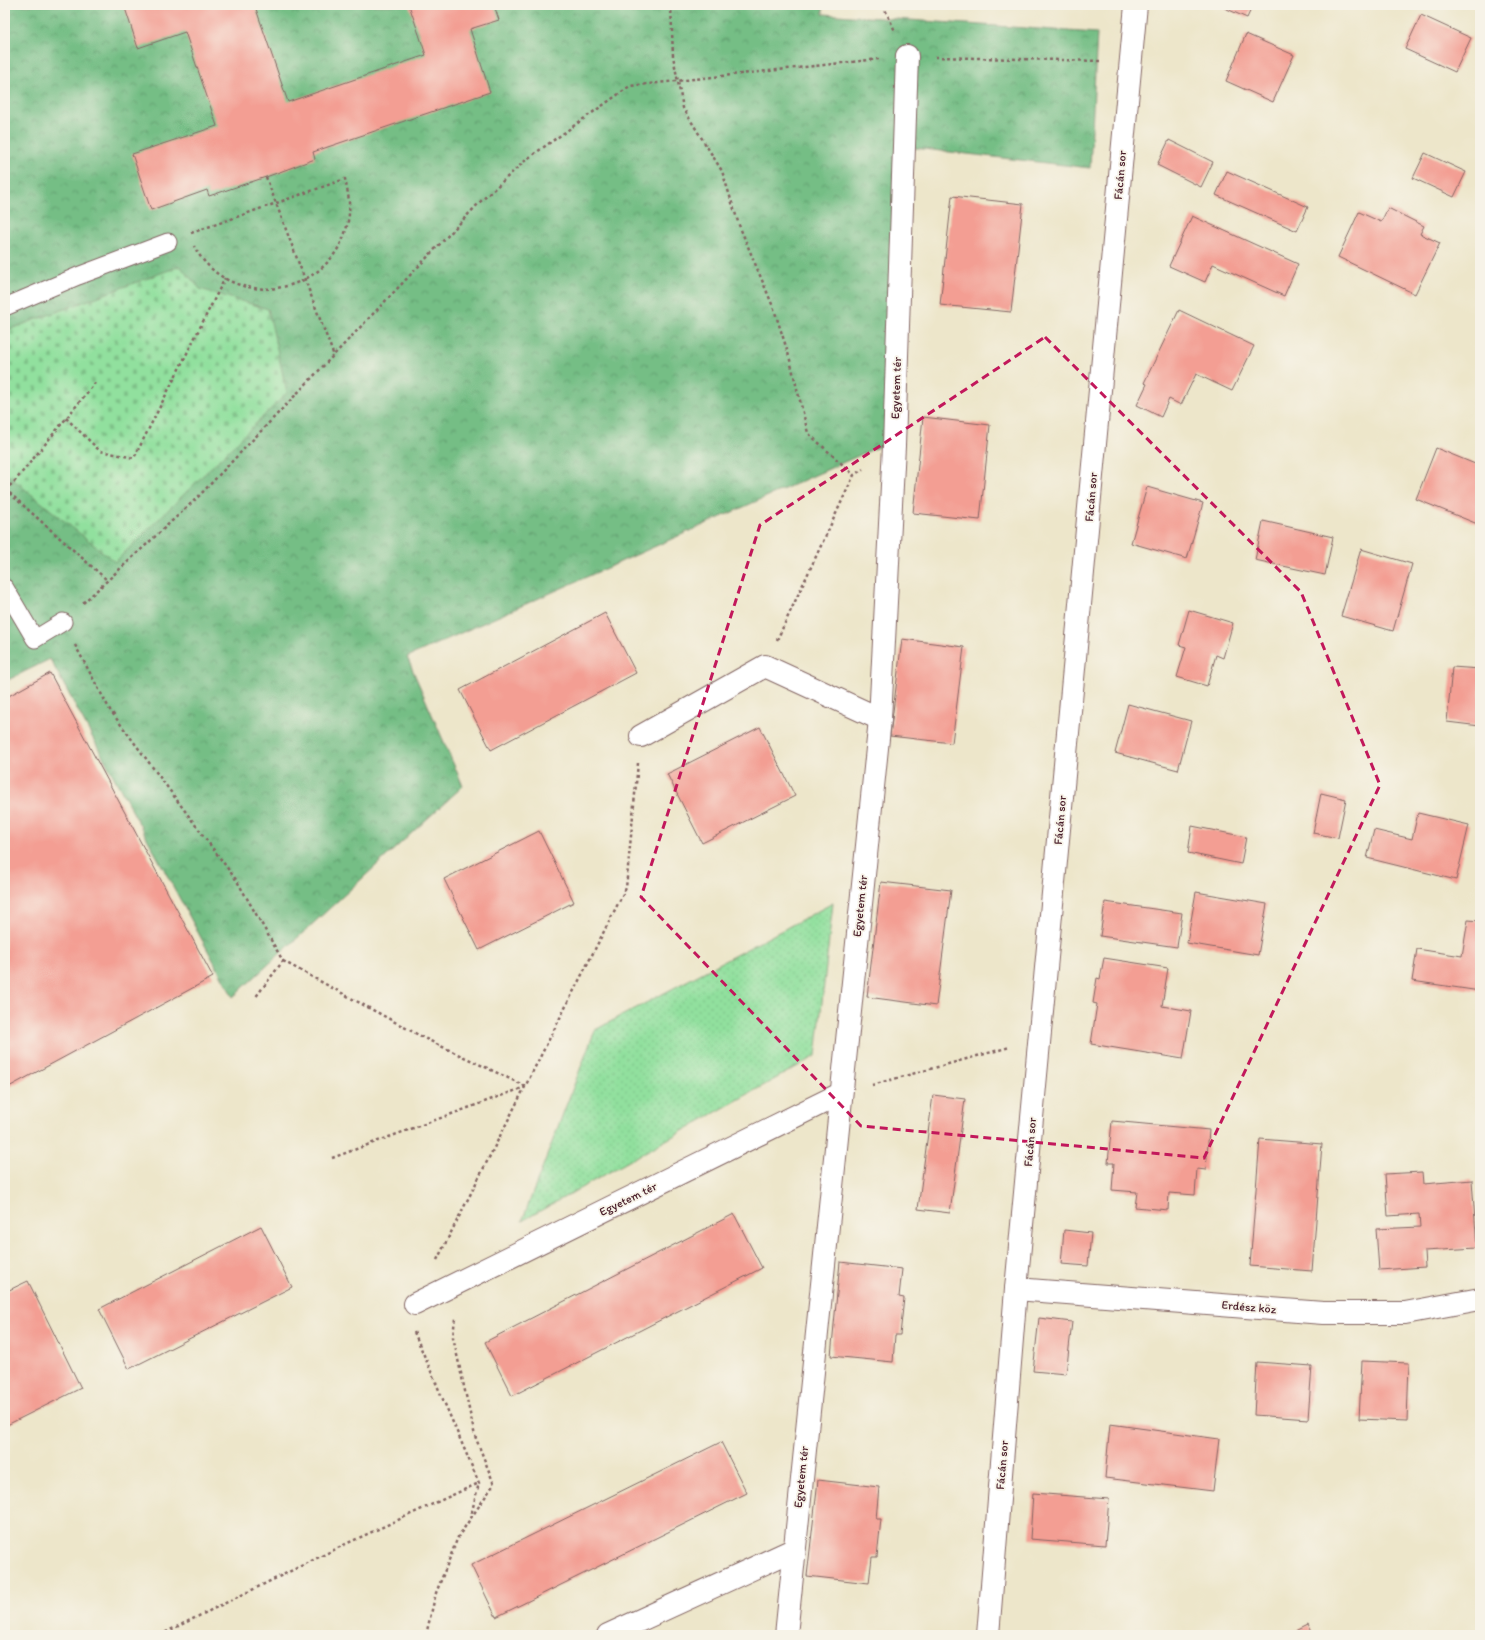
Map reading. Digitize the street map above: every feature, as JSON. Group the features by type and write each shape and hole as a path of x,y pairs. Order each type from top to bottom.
{"street":[{"name":"Fácán sor","path":"988,1635 1016,1289 1136,5"},
{"name":"Egyetem tér","path":"786,1635 793,1550 880,719 894,446 907,56"},
{"path":"641,736 765,666 880,719"},
{"name":"Egyetem tér","path":"415,1304 840,1094"},
{"name":"Erdész köz","path":"1016,1289 1323,1313 1361,1314 1405,1313 1480,1299"},
{"path":"608,1635 793,1550"}],"lane":[{"path":"5,307 78,276 168,242"},
{"path":"5,588 35,639 63,622"}],"path":[{"path":"671,5 673,56 683,108 722,171 739,225 774,309 789,356 808,433 854,475 765,666"},
{"path":"525,1086 426,1039 283,961 237,881 110,710 63,622 198,497 481,201 527,159 630,86 907,56 1131,62"},
{"path":"266,177 334,356"},
{"path":"168,242 188,234 275,202 345,179 349,200 348,221 343,238 332,258 316,273 294,284 275,289 253,288 225,278 213,270 198,253 188,234"},
{"path":"66,418 100,451 134,458 225,278"},
{"path":"95,383 5,490 108,581"},
{"path":"436,1262 626,888 641,736"},
{"path":"255,998 283,961"},
{"path":"840,1094 1007,1047"},
{"path":"332,1158 525,1086"},
{"path":"426,1635 436,1593 458,1537 494,1484 475,1436 453,1337 459,1282"},
{"path":"413,1330 479,1484 471,1518"},
{"path":"160,1635 352,1541 479,1484"}],"highlighted area":[{"path":"1045,337 1301,592 1380,785 1204,1158 861,1126 641,897 760,525"}],"green space":[{"path":"5,5 823,5 823,14 1097,33 1090,168 897,146 887,443 407,657 463,786 233,997 50,659 8,680 5,675"},
{"path":"180,266 200,289 268,309 287,393 115,562 5,473 5,331"},
{"path":"833,903 816,1056 522,1221 595,1030"}],"building":[{"path":"124,5 268,5 256,9 288,102 426,55 409,5 494,5 499,20 470,29 490,92 313,152 315,159 266,177 209,196 207,190 151,210 132,154 217,126 185,32 138,48"},
{"path":"1218,5 1253,5 1247,18"},
{"path":"1421,15 1471,38 1455,72 1405,49"},
{"path":"1246,34 1294,55 1273,102 1226,81"},
{"path":"1169,140 1213,162 1201,187 1157,165"},
{"path":"1425,153 1466,172 1454,197 1413,178"},
{"path":"1227,171 1308,207 1297,231 1216,195"},
{"path":"952,196 1023,204 1011,312 940,305"},
{"path":"1388,208 1424,226 1420,234 1440,243 1415,294 1338,257 1359,212 1381,222"},
{"path":"1192,216 1298,264 1284,296 1213,264 1205,282 1169,266"},
{"path":"1179,310 1254,346 1232,391 1196,374 1181,405 1169,399 1161,417 1137,405 1147,384 1144,383"},
{"path":"923,417 990,425 980,520 913,513"},
{"path":"1436,448 1480,466 1480,525 1416,499"},
{"path":"1147,487 1203,503 1187,559 1131,543"},
{"path":"1263,521 1333,537 1325,575 1255,560"},
{"path":"1361,549 1412,564 1393,631 1341,616"},
{"path":"1189,610 1233,623 1223,658 1216,655 1207,686 1177,677 1186,647 1179,645"},
{"path":"605,613 636,673 491,750 460,690"},
{"path":"902,639 964,647 952,743 890,736"},
{"path":"1452,667 1480,669 1480,726 1447,722"},
{"path":"50,673 213,977 5,1089 5,698"},
{"path":"1128,704 1191,721 1178,770 1115,753"},
{"path":"760,727 795,796 702,843 667,774"},
{"path":"1321,793 1346,799 1338,838 1313,833"},
{"path":"1418,813 1469,825 1456,880 1367,858 1374,830 1412,839"},
{"path":"1192,826 1246,837 1241,864 1188,853"},
{"path":"539,831 574,902 479,950 444,879"},
{"path":"881,882 951,890 936,1006 867,997"},
{"path":"1196,892 1267,904 1258,955 1187,943"},
{"path":"1105,902 1182,913 1177,947 1100,936"},
{"path":"1468,920 1480,921 1480,991 1412,981 1417,949 1462,956"},
{"path":"1104,958 1168,968 1162,1006 1191,1011 1183,1059 1091,1044 1097,1004 1093,1003 1097,978 1100,979"},
{"path":"933,1095 965,1099 950,1213 918,1209"},
{"path":"1112,1121 1209,1130 1206,1170 1197,1169 1195,1195 1169,1193 1168,1210 1135,1207 1137,1192 1112,1190 1114,1163 1108,1163"},
{"path":"1260,1139 1322,1144 1312,1271 1250,1266"},
{"path":"1422,1172 1423,1184 1472,1180 1477,1248 1424,1251 1425,1267 1379,1270 1376,1229 1420,1227 1419,1214 1388,1216 1385,1174"},
{"path":"734,1214 762,1268 512,1396 485,1342"},
{"path":"261,1226 292,1287 129,1369 99,1309"},
{"path":"1064,1230 1091,1233 1088,1266 1061,1264"},
{"path":"840,1262 902,1269 899,1297 904,1298 900,1335 895,1335 893,1362 831,1356"},
{"path":"28,1281 81,1388 5,1426 5,1292"},
{"path":"1039,1318 1072,1322 1066,1374 1033,1371"},
{"path":"1362,1361 1409,1363 1407,1421 1359,1419"},
{"path":"1257,1362 1312,1366 1308,1419 1254,1415"},
{"path":"1110,1424 1219,1439 1213,1491 1105,1478"},
{"path":"721,1442 747,1493 496,1617 471,1565"},
{"path":"818,1480 879,1487 876,1519 881,1519 877,1557 872,1557 869,1583 807,1576"},
{"path":"1033,1493 1109,1499 1105,1545 1030,1539"},
{"path":"1308,1625 1313,1635 1288,1635"}]}
